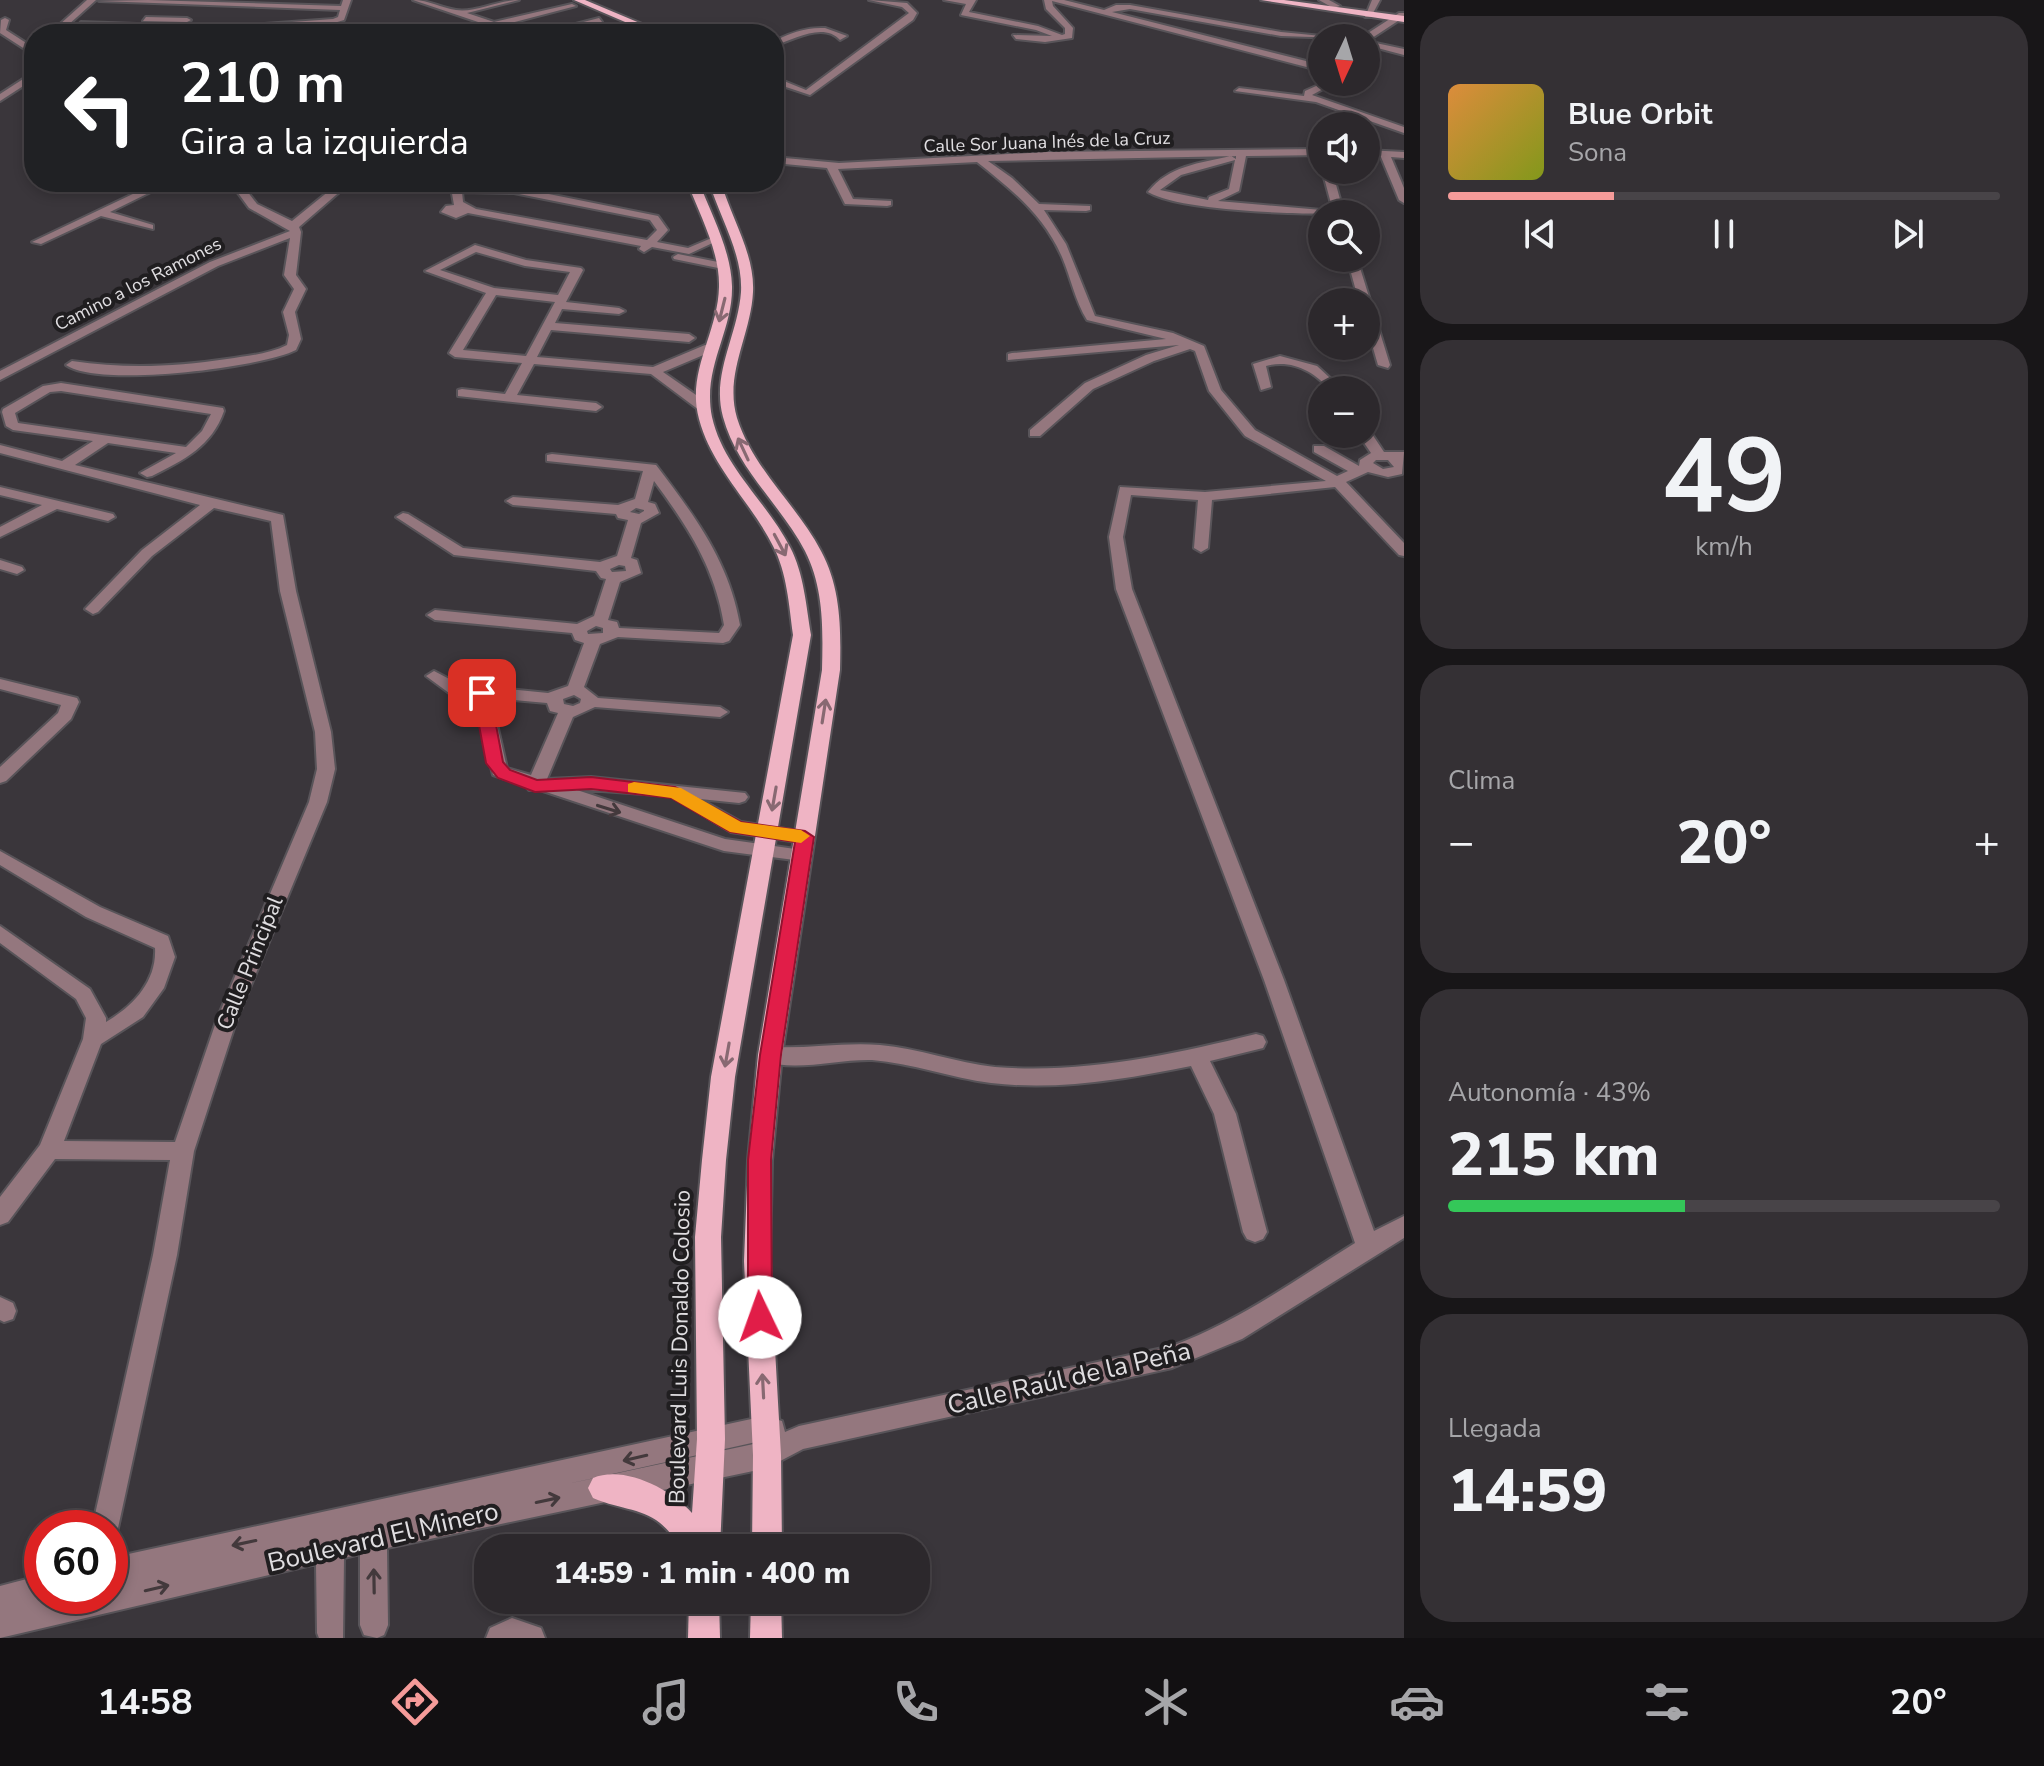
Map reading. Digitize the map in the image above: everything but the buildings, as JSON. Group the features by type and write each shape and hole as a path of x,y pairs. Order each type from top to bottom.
{"main road":[{"path":"560,0 633,24"},
{"path":"1265,0 1402,17"},
{"path":"1290,0 1369,13"},
{"path":"575,3 609,24"},
{"name":"Boulevard Luis Donaldo Colosio","path":"697,192 723,266 724,305 709,348 701,391 711,438 781,545 799,603 802,635 723,1077 714,1160 707,1251 710,1452 706,1534"},
{"path":"718,192 746,277 744,312 727,376 729,415 753,468 814,553 832,609 831,670 770,1055 760,1160 757,1261 766,1442 767,1534"},
{"path":"603,1488 638,1492 666,1507 689,1534"},
{"path":"704,1614 704,1638"},
{"path":"766,1614 766,1638"}],"street":[{"path":"64,24 92,0"},
{"path":"458,13 515,0"},
{"path":"784,84 807,93 913,13 906,3 873,0"},
{"path":"948,0 971,1 964,13 1038,28 1063,38"},
{"path":"1016,37 1069,36 1069,28 1049,7 1048,0"},
{"path":"1055,0 1308,65"},
{"path":"1323,0 1336,6"},
{"path":"1369,13 1376,0"},
{"path":"103,1 346,4 338,20 284,24 145,16"},
{"path":"139,24 167,1"},
{"path":"425,1 494,24 575,3"},
{"path":"1102,14 1116,7 1130,7 1281,34 1308,34"},
{"path":"1380,30 1402,17"},
{"path":"5,20 2,31 24,45"},
{"path":"582,24 599,20"},
{"path":"784,40 811,29 843,36 840,38"},
{"path":"1380,47 1404,52"},
{"path":"0,98 24,82"},
{"path":"1239,91 1313,100 1404,130"},
{"path":"1310,96 1313,100"},
{"path":"1253,152 1181,172 1163,180 1153,191 1158,196 1198,202 1308,212"},
{"name":"Calle Sor Juana Inés de la Cruz","path":"784,161 831,165 981,161 1059,155 1308,152"},
{"path":"1380,154 1404,155"},
{"path":"1385,154 1404,200"},
{"path":"1198,202 1232,194 1241,156"},
{"path":"981,161 1008,177 1036,207 1064,249 1091,318 1190,342 1204,354 1215,391 1250,433 1339,483 1404,552"},
{"path":"831,165 849,202 887,203"},
{"path":"37,242 145,192"},
{"path":"72,365 143,372 246,360 287,351 296,340 289,312 300,289 290,275 295,229 253,206 242,192"},
{"name":"Camino a los Ramones","path":"0,376 229,257 295,229 335,192"},
{"path":"456,192 458,203 464,209 685,254 723,266"},
{"path":"524,192 654,218 663,230 646,247"},
{"path":"1036,207 1086,208"},
{"path":"102,213 149,227"},
{"path":"685,254 714,240"},
{"path":"510,397 548,326 560,302 577,270 525,263 475,248 431,271 493,291 560,302 619,311"},
{"path":"493,291 455,353 654,371 709,348"},
{"path":"548,326 689,338"},
{"path":"1012,357 1190,342"},
{"path":"1035,433 1089,386 1190,342"},
{"path":"1380,351 1384,365"},
{"path":"1265,387 1259,364 1285,360 1319,371 1324,376"},
{"path":"654,371 704,407"},
{"path":"147,473 189,451 199,445 218,411 61,387 47,389 8,412 13,426 189,451"},
{"path":"462,393 596,407"},
{"path":"59,464 89,437"},
{"path":"59,464 104,440"},
{"name":"Calle Principal","path":"0,449 161,492 266,513 280,523 288,591 323,732 326,769 318,802 227,1019 183,1151 165,1255 109,1510"},
{"path":"1319,449 1363,469 1400,471 1402,465 1392,456 1365,460 1363,469 1339,483 1205,496 1125,490 1117,522 1118,568 1306,1069 1367,1245"},
{"path":"552,458 651,468 712,550 730,604 731,631 715,640 614,632 606,639 593,641 581,637 579,629"},
{"path":"641,503 651,468"},
{"path":"2,493 108,517"},
{"path":"1201,548 1205,496"},
{"path":"513,501 622,510 641,503 650,507 652,513 635,520 623,515 622,510"},
{"path":"93,609 147,553 213,502"},
{"path":"0,533 56,504"},
{"path":"403,517 459,552 608,573 634,573 635,566 623,560 635,520"},
{"path":"0,564 17,570"},
{"path":"600,621 608,573"},
{"path":"435,615 579,629 587,622 600,621 611,625 614,632"},
{"path":"575,689 593,641"},
{"path":"434,676 449,687 582,710 590,702 720,712"},
{"path":"0,684 71,702 65,715 1,774"},
{"path":"535,786 563,690 575,689 587,693 590,702"},
{"path":"482,693 496,768 535,786 724,845 766,842 803,846"},
{"path":"535,786 591,783 739,797"},
{"path":"675,792 766,842"},
{"path":"0,857 93,912 161,941 166,946 167,960 143,1004 135,1013 93,1039"},
{"path":"0,933 83,994 96,1018 93,1039 49,1150 0,1215"},
{"path":"770,1055 810,1057 868,1052 1000,1075 1120,1069 1197,1057 1256,1042"},
{"path":"1197,1057 1225,1114 1255,1232"},
{"path":"49,1150 183,1151"},
{"name":"Calle Raúl de la Peña","path":"766,1442 799,1438 1206,1346 1367,1245 1404,1226"},
{"name":"Boulevard El Minero","path":"128,1568 766,1442"},
{"name":"Boulevard El Minero","path":"128,1592 603,1488 710,1452"},
{"path":"373,1537 374,1625"},
{"path":"330,1548 331,1633"},
{"path":"0,1600 24,1594"},
{"name":"Boulevard El Minero","path":"0,1626 44,1614"},
{"path":"500,1638 512,1632 531,1638"}],"slow traffic":[{"path":"634,788 675,792 737,828 801,836"}],"route":[{"path":"482,693 494,763 504,774 535,786 591,783 675,792 731,826 805,837 770,1055 760,1160 757,1261 760,1317"}]}
